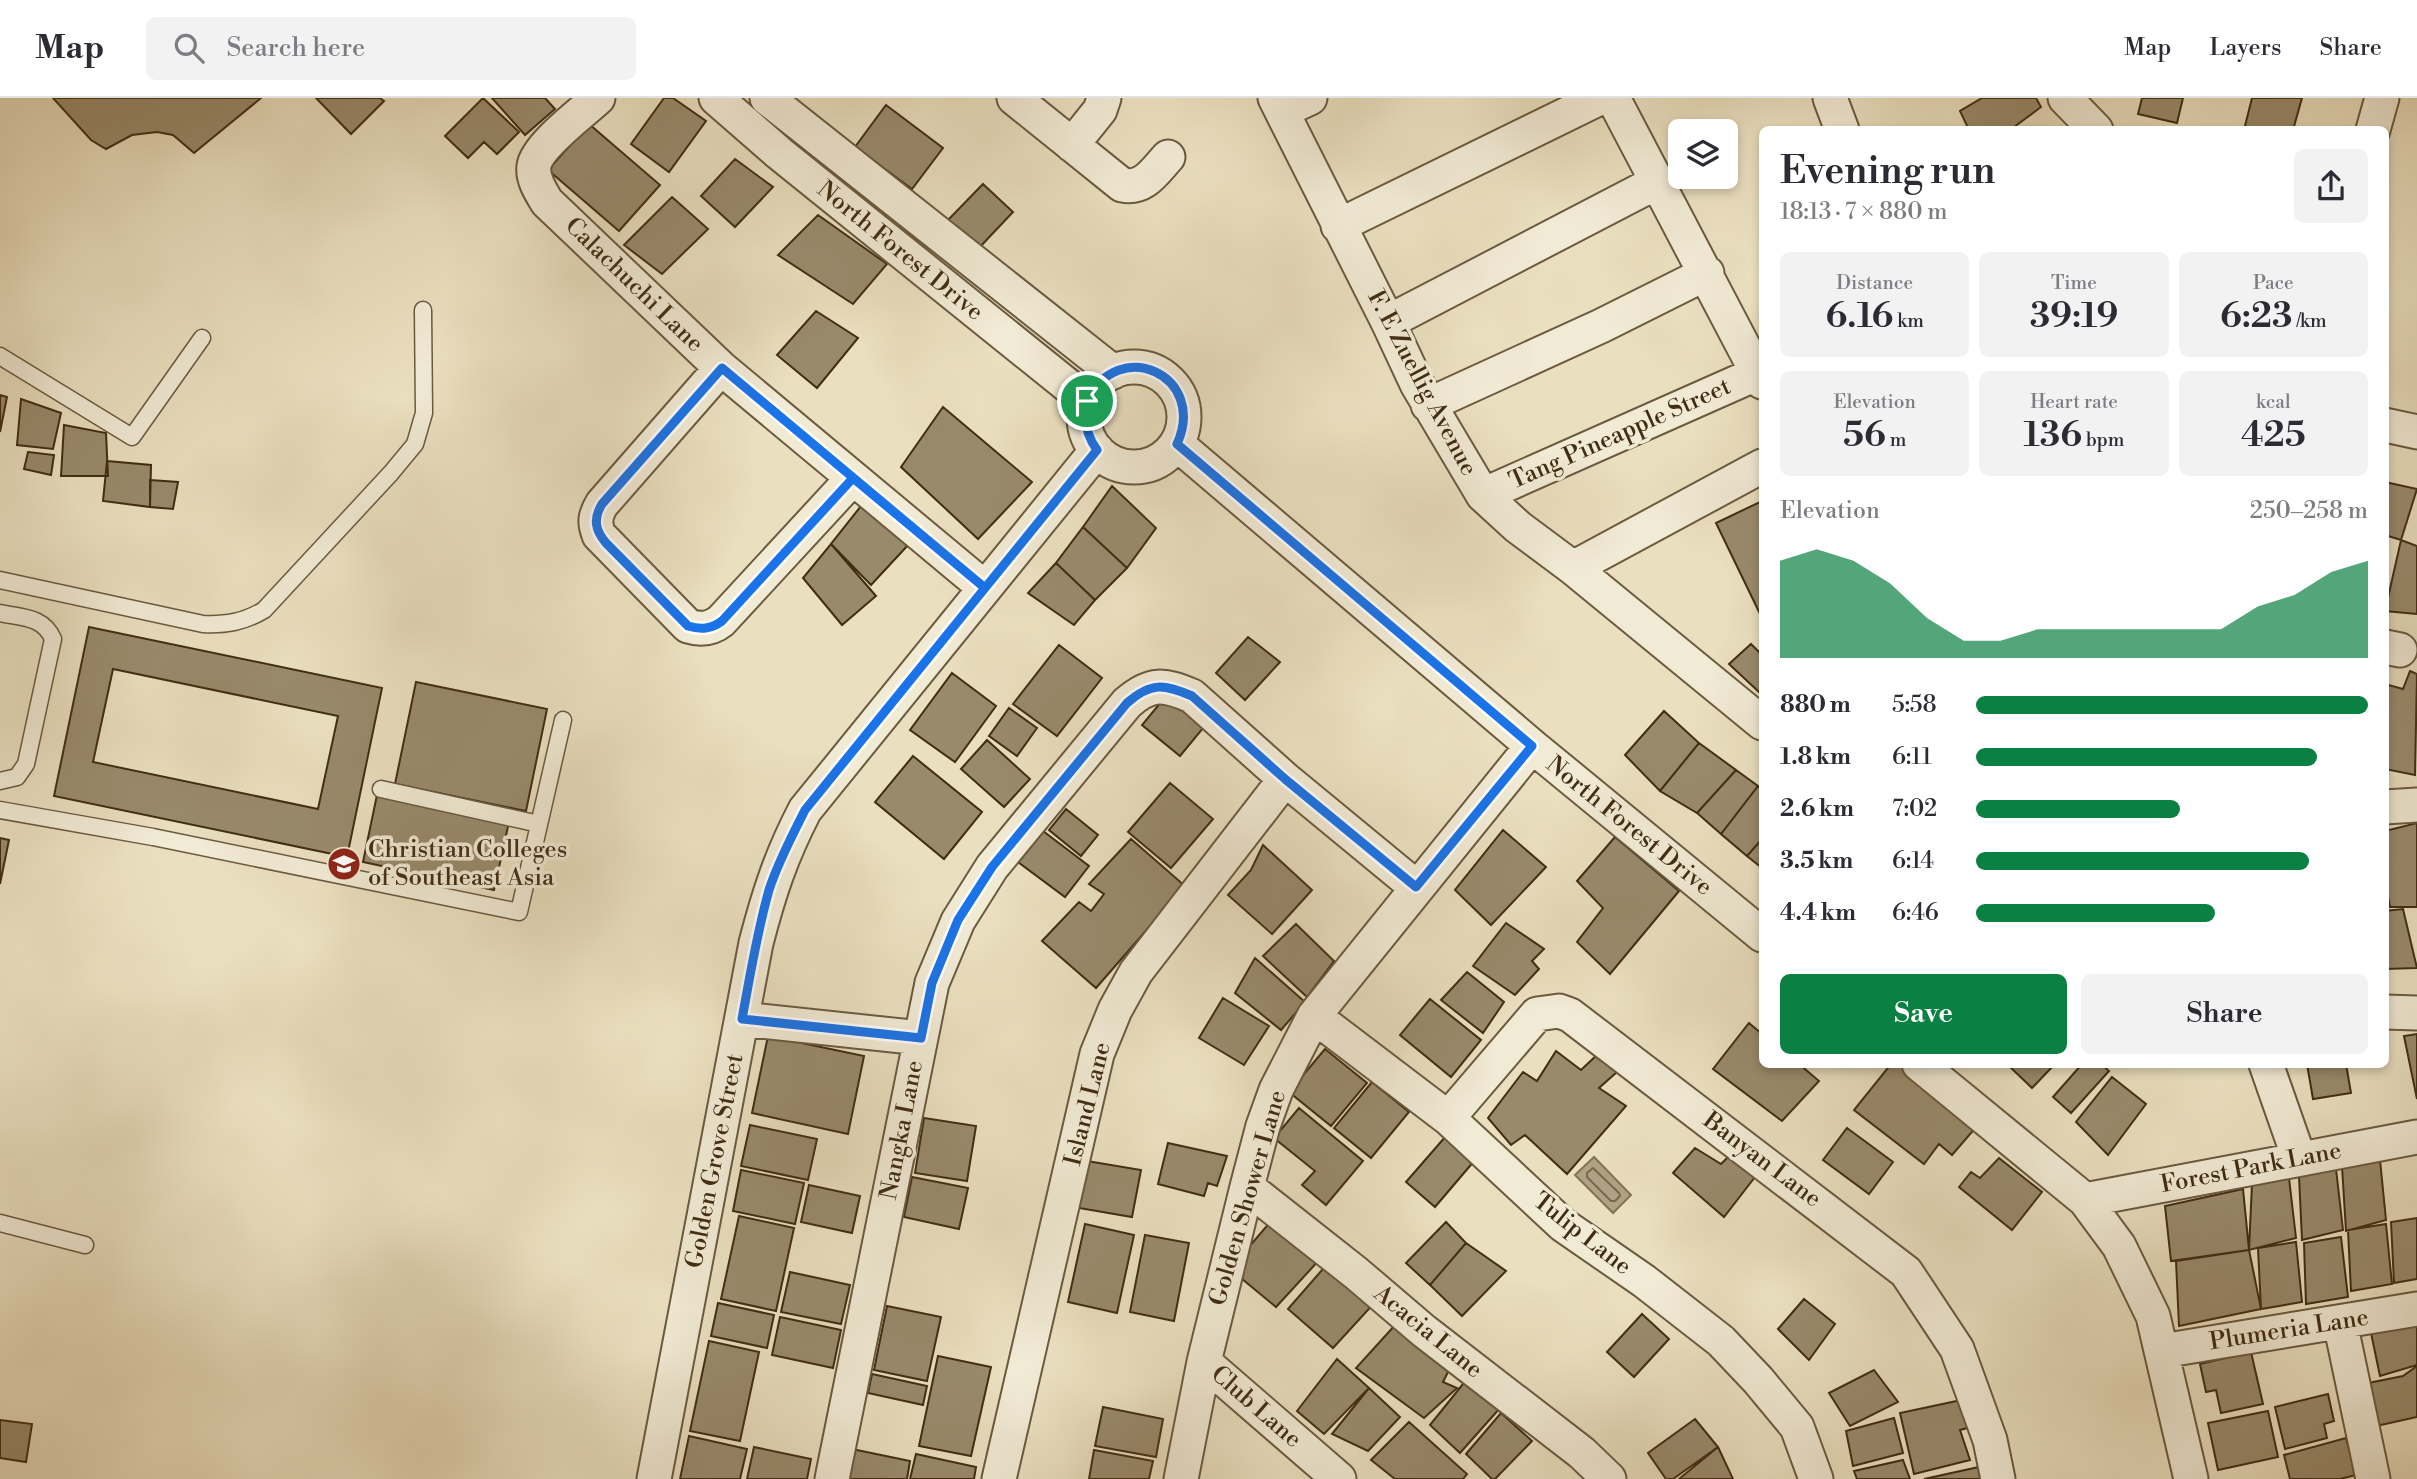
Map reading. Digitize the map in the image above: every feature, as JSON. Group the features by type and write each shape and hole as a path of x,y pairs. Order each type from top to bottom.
{"street":[{"name":"Calachuchi Lane","path":"598,98 542,149 534,165 538,188 547,202 722,368 985,588"},
{"name":"North Forest Drive","path":"716,98 779,153 1087,401"},
{"name":"North Forest Drive","path":"767,98 1113,372"},
{"path":"1014,98 1114,180 1130,187 1144,182 1168,157"},
{"path":"1072,145 1100,110 1104,98"},
{"path":"1338,226 1600,98"},
{"path":"1613,98 1759,376"},
{"path":"1830,98 1840,126"},
{"path":"2065,98 2092,126"},
{"path":"2374,126 2382,98"},
{"name":"F. E Zuellig Avenue","path":"1289,102 1338,226 1428,405 1483,495 1518,527 1573,568 1759,721"},
{"path":"1388,322 1657,181"},
{"path":"1428,405 1601,326 1707,273"},
{"path":"722,368 595,515 599,535 688,626 706,628 722,621 853,478"},
{"path":"1123,368 1145,368 1172,384 1183,403 1184,424 1177,444 1160,460 1138,467 1116,463 1097,450 1091,442 1084,422 1087,401 1093,389 1113,372 1123,368"},
{"name":"Tang Pineapple Street","path":"1483,495 1759,378"},
{"path":"2389,426 2417,432"},
{"name":"North Forest Drive","path":"1177,444 1532,746 1759,933"},
{"name":"Golden Grove Street","path":"654,1479 756,943 770,888 786,848 805,810 1097,450"},
{"path":"1573,568 1759,468"},
{"name":"Nangka Lane","path":"832,1479 932,983 958,920 992,867 1127,703 1140,692 1156,686 1174,688 1192,696 1285,779 1416,887"},
{"name":"Golden Shower Lane","path":"1181,1479 1204,1362 1247,1187 1276,1090 1314,1016 1532,746"},
{"name":"Island Lane","path":"999,1479 1097,1054 1115,1010 1136,972 1285,779"},
{"path":"2389,807 2417,805"},
{"name":"Banyan Lane","path":"1448,1118 1536,1014 1559,1011 1570,1015 1906,1272 1957,1349 1990,1440 1998,1479"},
{"path":"2389,1012 2417,1013"},
{"name":"Tulip Lane","path":"1314,1016 1448,1118 1563,1225 1644,1281 1721,1341 1797,1427 1816,1479"},
{"path":"742,1019 921,1038"},
{"path":"1924,1068 2085,1200 2119,1246 2153,1316 2191,1479"},
{"path":"2267,1068 2299,1158"},
{"name":"Forest Park Lane","path":"2085,1200 2417,1137"},
{"name":"Acacia Lane","path":"1247,1187 1356,1273 1423,1331 1582,1453 1609,1479"},
{"name":"Plumeria Lane","path":"2162,1351 2417,1309"},
{"path":"2340,1322 2373,1479"},
{"name":"Club Lane","path":"1204,1362 1339,1479"}],"lane":[{"path":"0,580 203,624 220,625 250,619 264,610 415,444 424,413 423,310"},
{"path":"0,356 132,437 202,338"},
{"path":"0,613 39,621 48,628 53,639 26,764 17,777 0,781"},
{"path":"0,810 153,837 519,912 563,720"},
{"path":"381,789 539,824"},
{"path":"0,1223 85,1245"}],"water":[{"path":"1594,1157 1631,1195 1613,1213 1575,1175"}],"building":[{"path":"53,98 261,98 194,153 173,135 157,132 132,135 106,149 91,140"},
{"path":"316,98 380,98 384,101 351,134"},
{"path":"483,98 519,132 497,154 484,142 468,158 445,136"},
{"path":"492,98 545,98 555,109 525,135"},
{"path":"664,98 673,98 706,121 669,172 631,144"},
{"path":"1982,98 2036,98 2041,107 2015,126 1967,126 1960,111"},
{"path":"2142,98 2183,98 2177,123 2138,114"},
{"path":"2252,98 2302,98 2294,126 2245,126"},
{"path":"886,105 943,148 912,189 855,147"},
{"path":"589,124 660,185 619,231 548,170"},
{"path":"735,159 773,187 735,227 701,196"},
{"path":"983,184 1013,212 978,249 948,220"},
{"path":"672,197 708,229 662,274 624,245"},
{"path":"818,215 887,264 853,304 778,255"},
{"path":"816,311 858,338 817,388 777,355"},
{"path":"0,395 7,397 0,432"},
{"path":"21,399 61,413 53,449 17,445"},
{"path":"943,407 1032,482 978,539 901,467"},
{"path":"64,425 106,433 108,476 61,476"},
{"path":"28,452 54,455 51,475 24,469"},
{"path":"107,461 151,465 150,507 103,501"},
{"path":"150,480 178,482 173,509 150,507"},
{"path":"2389,483 2417,489 2401,540 2389,536"},
{"path":"1112,486 1156,528 1127,568 1083,527"},
{"path":"1759,502 1759,612 1716,523"},
{"path":"861,506 909,544 871,585 831,544"},
{"path":"1083,527 1127,568 1095,600 1056,563"},
{"path":"2401,540 2417,546 2417,614 2389,611 2389,593"},
{"path":"831,544 876,596 842,625 803,578"},
{"path":"1056,563 1095,600 1074,625 1028,593"},
{"path":"89,627 382,688 347,857 54,796","holes":["113,669 338,716 318,809 93,762"]},
{"path":"1248,637 1280,662 1245,700 1216,673"},
{"path":"1751,644 1759,652 1759,692 1729,664"},
{"path":"1059,645 1102,678 1057,736 1013,704"},
{"path":"2410,671 2417,674 2415,775 2389,770 2389,685 2403,689"},
{"path":"952,673 996,706 955,762 910,730"},
{"path":"416,682 547,709 526,811 395,784"},
{"path":"1166,696 1204,727 1180,756 1142,725"},
{"path":"1009,708 1037,728 1017,756 989,736"},
{"path":"1664,711 1699,743 1660,791 1625,755"},
{"path":"987,740 1030,779 1004,807 961,769"},
{"path":"1699,743 1736,770 1697,813 1660,791"},
{"path":"913,756 982,812 944,859 875,802"},
{"path":"1736,770 1758,786 1721,834 1697,813"},
{"path":"1170,783 1213,819 1171,868 1128,832"},
{"path":"1758,786 1759,842 1747,856 1721,834"},
{"path":"377,795 509,822 494,890 363,862"},
{"path":"1066,809 1098,835 1081,856 1049,830"},
{"path":"2417,823 2417,907 2390,907 2389,830"},
{"path":"1503,830 1546,867 1491,925 1455,890"},
{"path":"1043,831 1089,866 1065,897 1018,862"},
{"path":"1615,837 1679,891 1610,974 1577,942 1603,908 1577,881"},
{"path":"0,838 9,840 0,884"},
{"path":"1131,839 1185,886 1096,988 1042,941 1079,902 1091,911 1104,894 1089,884"},
{"path":"1759,842 1759,866 1747,856"},
{"path":"1263,845 1312,890 1272,934 1228,895 1251,870"},
{"path":"2403,909 2417,968 2389,969 2389,911"},
{"path":"1506,923 1544,949 1532,961 1539,969 1515,995 1473,966"},
{"path":"1296,924 1334,961 1307,997 1263,956"},
{"path":"1255,958 1305,1002 1281,1030 1235,993"},
{"path":"1467,972 1504,1002 1483,1033 1441,1000"},
{"path":"1223,998 1269,1026 1244,1065 1199,1038"},
{"path":"1430,999 1481,1040 1451,1077 1400,1035"},
{"path":"1749,1023 1759,1031 1759,1068 1804,1068 1819,1081 1782,1121 1713,1069"},
{"path":"2417,1034 2417,1099 2404,1036"},
{"path":"768,1036 864,1056 848,1134 752,1113"},
{"path":"1325,1049 1367,1083 1331,1126 1289,1092"},
{"path":"1556,1051 1581,1070 1598,1054 1617,1072 1599,1088 1626,1106 1567,1174 1525,1135 1511,1145 1488,1118 1523,1072 1537,1081"},
{"path":"1888,1068 1905,1068 1978,1125 1952,1155 1939,1144 1924,1164 1854,1110"},
{"path":"2011,1068 2051,1068 2032,1088"},
{"path":"2078,1068 2106,1068 2109,1071 2071,1113 2053,1097"},
{"path":"2308,1068 2347,1068 2351,1093 2313,1099"},
{"path":"2112,1077 2146,1104 2108,1155 2076,1122"},
{"path":"1372,1082 1409,1112 1371,1158 1334,1128"},
{"path":"1299,1108 1363,1161 1326,1205 1302,1185 1315,1171 1274,1138"},
{"path":"924,1118 976,1126 967,1181 915,1173"},
{"path":"750,1125 817,1139 808,1180 741,1166"},
{"path":"1847,1128 1893,1162 1869,1194 1823,1160"},
{"path":"1446,1136 1475,1160 1435,1207 1406,1182"},
{"path":"1168,1143 1227,1156 1217,1186 1208,1183 1204,1196 1158,1184"},
{"path":"1695,1148 1721,1164 1730,1155 1755,1177 1724,1217 1673,1173"},
{"path":"1999,1158 2042,1192 2012,1230 1959,1187 1971,1172 1980,1178"},
{"path":"2380,1160 2386,1220 2346,1231 2342,1166"},
{"path":"1087,1161 1141,1170 1132,1217 1079,1208"},
{"path":"2336,1169 2343,1230 2302,1240 2299,1176"},
{"path":"741,1170 804,1183 795,1224 733,1211"},
{"path":"912,1177 968,1188 959,1229 904,1217"},
{"path":"2289,1178 2296,1238 2249,1250 2252,1184"},
{"path":"809,1185 860,1196 852,1233 801,1222"},
{"path":"2243,1189 2249,1250 2171,1261 2165,1206"},
{"path":"739,1216 794,1228 776,1311 721,1299"},
{"path":"2417,1218 2417,1279 2394,1283 2391,1222"},
{"path":"1271,1221 1321,1258 1276,1307 1230,1269"},
{"path":"1446,1222 1466,1243 1430,1285 1406,1263"},
{"path":"1085,1224 1134,1235 1117,1313 1068,1302"},
{"path":"2386,1224 2392,1284 2351,1291 2348,1230"},
{"path":"1145,1235 1189,1243 1174,1321 1130,1312"},
{"path":"2341,1237 2348,1297 2306,1304 2304,1243"},
{"path":"2296,1242 2302,1302 2261,1309 2258,1248"},
{"path":"1466,1243 1506,1271 1462,1316 1430,1285"},
{"path":"2249,1250 2261,1309 2179,1326 2176,1261"},
{"path":"1329,1262 1378,1299 1333,1348 1288,1309"},
{"path":"790,1272 850,1285 841,1324 781,1312"},
{"path":"1804,1299 1835,1324 1809,1360 1778,1329"},
{"path":"718,1303 774,1315 767,1348 711,1336"},
{"path":"887,1306 941,1317 927,1381 874,1370"},
{"path":"1642,1314 1669,1339 1634,1377 1607,1352"},
{"path":"780,1317 841,1330 833,1368 772,1355"},
{"path":"1397,1323 1450,1368 1443,1382 1457,1388 1424,1418 1356,1368"},
{"path":"2417,1324 2417,1365 2380,1376 2371,1333"},
{"path":"709,1341 759,1352 740,1441 690,1431"},
{"path":"2251,1352 2263,1404 2221,1413 2216,1390 2206,1392 2200,1364"},
{"path":"938,1356 991,1367 971,1456 919,1446"},
{"path":"1337,1359 1369,1388 1324,1434 1297,1411"},
{"path":"2417,1366 2417,1417 2367,1428 2358,1385 2403,1376"},
{"path":"1874,1370 1898,1402 1850,1426 1829,1393"},
{"path":"872,1374 927,1386 923,1405 868,1393"},
{"path":"1467,1379 1500,1408 1460,1453 1430,1425"},
{"path":"1369,1388 1400,1417 1368,1451 1332,1434"},
{"path":"2328,1394 2334,1421 2324,1424 2327,1438 2285,1449 2275,1407"},
{"path":"1971,1398 1979,1425 1960,1430 1970,1460 1914,1474 1900,1413"},
{"path":"1103,1407 1163,1419 1156,1457 1095,1446"},
{"path":"2268,1411 2278,1457 2218,1470 2208,1423"},
{"path":"1501,1413 1532,1441 1492,1479 1466,1454"},
{"path":"1894,1418 1903,1453 1853,1466 1846,1431"},
{"path":"1695,1419 1718,1447 1673,1479 1666,1479 1648,1453"},
{"path":"0,1420 32,1424 26,1462 0,1458"},
{"path":"1409,1422 1467,1474 1463,1479 1395,1479 1371,1460"},
{"path":"689,1436 747,1449 740,1479 680,1479"},
{"path":"2346,1438 2356,1475 2340,1479 2290,1479 2284,1455"},
{"path":"754,1447 811,1459 807,1479 747,1479"},
{"path":"1718,1447 1733,1479 1679,1479"},
{"path":"852,1449 910,1461 907,1479 845,1479"},
{"path":"1094,1450 1153,1461 1149,1479 1089,1479"},
{"path":"916,1454 976,1467 974,1479 910,1479"},
{"path":"1903,1460 1910,1479 1857,1479 1854,1471"},
{"path":"1988,1465 1990,1479 1924,1479"}],"place":[{"name":"Christian Colleges of Southeast Asia","path":"344,864"}],"route":[{"path":"1087,401 1084,422 1097,450 985,588 853,478 722,621 715,626 696,628 688,626 606,543 595,525 595,515 722,368 985,588 805,810 770,888 756,943 742,1019 921,1038 932,983 958,920 992,867 1127,703 1140,692 1156,686 1174,688 1192,696 1285,779 1416,887 1532,746 1177,444 1184,424 1183,403 1172,384 1164,377 1145,368 1123,368 1102,379 1087,401"}]}
